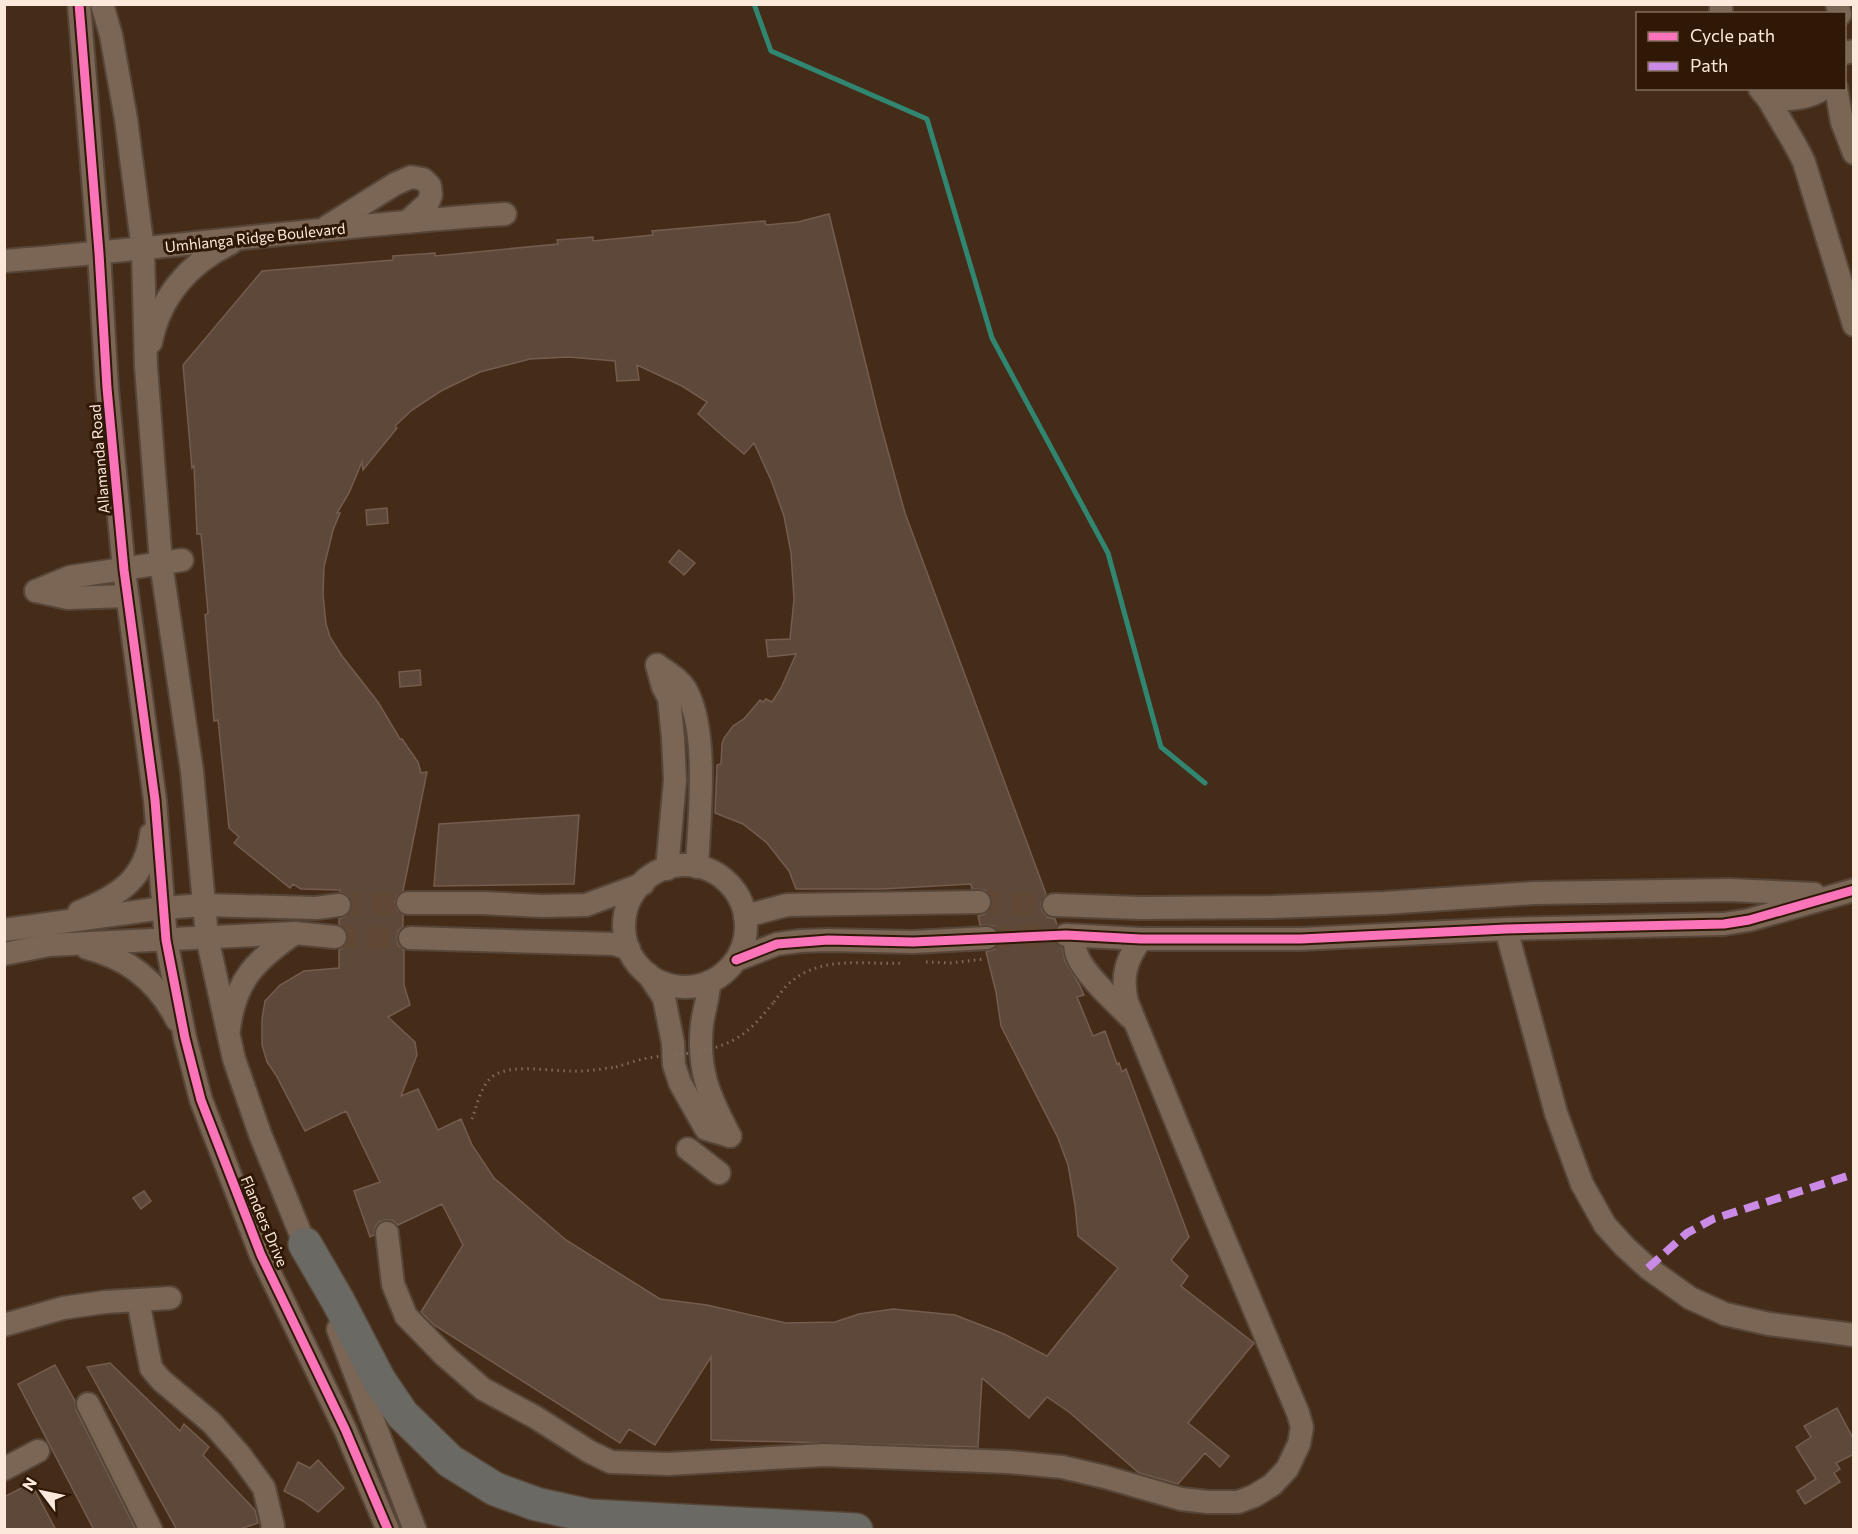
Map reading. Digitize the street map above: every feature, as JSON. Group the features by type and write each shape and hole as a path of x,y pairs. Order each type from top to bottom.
{"highway":[{"path":"306,1244 379,1380 402,1414 450,1461 495,1489 536,1504 590,1516 856,1530"}],"street":[{"name":"Allamanda Road","path":"79,4 107,388 127,596 155,800 163,908"},
{"path":"102,4 111,36 126,119 143,250 146,367 171,561 203,905"},
{"path":"1764,94 1795,99 1812,96 1821,90"},
{"path":"1836,90 1842,122 1854,153"},
{"path":"1764,94 1804,162 1854,325"},
{"path":"324,229 395,184 411,177 423,179 430,186 431,195 428,203 407,222"},
{"name":"Umhlanga Ridge Boulevard","path":"4,261 143,250 324,229 505,214"},
{"path":"146,367 152,336 167,297 179,281 217,250 240,239"},
{"path":"127,596 68,598 36,591 70,577 171,561"},
{"path":"667,869 675,780 669,698 660,680 657,665 674,676 687,691 697,726 701,771 697,867"},
{"path":"52,922 116,895 137,875 147,854 155,800"},
{"path":"679,866 712,871 730,885 737,894 745,916 745,939 735,960 720,976 709,982 688,987 657,980 640,967 629,949 625,917 633,896 657,872 667,869 679,866"},
{"path":"408,903 541,906 586,904 643,884"},
{"path":"1054,905 1141,908 1271,907 1384,903 1534,893 1730,890 1845,892"},
{"path":"1137,1025 1081,962 1070,936 1141,939 1301,939 1506,929 1724,924 1749,920 1845,892"},
{"path":"745,916 787,905 979,902"},
{"path":"4,930 163,908 203,905 316,908 339,905"},
{"name":"Flanders Drive","path":"203,905 220,1003 234,1059 256,1123 306,1244 415,1530"},
{"name":"Flanders Drive","path":"163,908 166,940 185,1038 201,1100 261,1255 345,1429 388,1530"},
{"path":"1506,929 1556,1113 1582,1184 1605,1225 1648,1268 1690,1298 1725,1314 1768,1324 1854,1335"},
{"path":"229,1033 232,1010 239,989 250,970 268,952 295,933"},
{"path":"4,954 49,945 295,933 335,937"},
{"path":"410,938 614,944 629,949"},
{"path":"387,1233 393,1284 406,1316 445,1356 483,1389 611,1462 668,1464 824,1455 1009,1462 1062,1467 1181,1499 1238,1502 1254,1496 1272,1485 1287,1469 1299,1444 1302,1427 1127,1002 1124,980 1126,966 1141,939"},
{"path":"735,960 777,944 801,941 913,942 986,949"},
{"path":"70,944 96,950 144,974 165,1000 185,1038"},
{"path":"648,974 664,998 673,1043 674,1065 680,1083 706,1129 730,1136 714,1106 701,1066 702,1022 709,997 709,982"},
{"path":"688,1149 719,1173"},
{"path":"4,1324 63,1308 170,1298"},
{"path":"138,1300 151,1368 161,1380 212,1423 264,1488 272,1530"},
{"path":"88,1404 151,1530"},
{"path":"4,1469 38,1451"}],"path":[{"path":"916,962 950,963 986,949"},
{"path":"472,1119 482,1091 492,1077 511,1070 534,1068 570,1071 616,1067 647,1058 697,1054 737,1038 757,1021 790,981 808,970 837,963 904,963"}],"building":[{"path":"829,214 881,426 905,513 1046,894 1041,904 1042,911 1047,917 1055,919 1057,925 1053,934 1054,941 1062,947 1065,961 1084,995 1077,997 1093,1036 1105,1031 1117,1064 1119,1063 1122,1072 1126,1069 1189,1237 1171,1260 1188,1276 1181,1286 1254,1343 1188,1423 1229,1456 1220,1467 1205,1453 1178,1484 1139,1473 1069,1412 1047,1397 1029,1418 982,1378 978,1447 711,1440 711,1357 655,1445 629,1429 620,1443 434,1325 421,1312 463,1245 442,1204 398,1225 392,1220 379,1222 375,1227 374,1235 370,1237 354,1191 380,1182 346,1111 305,1131 267,1062 262,1045 265,1001 280,985 304,971 339,968 339,950 346,945 348,938 347,931 339,925 339,919 348,915 352,910 352,904 349,896 340,890 301,889 293,884 290,888 234,843 239,837 229,828 218,720 214,721 205,615 208,613 201,534 197,534 194,466 192,468 183,365 262,271 393,260 393,256 435,253 435,256 558,244 557,240 593,237 593,241 653,235 652,231 765,221 766,225 798,222","holes":["569,357 615,361 617,381 639,380 637,365 682,386 707,402 698,414 744,454 754,443 784,516 791,553 794,599 790,639 766,640 768,657 796,654 772,702 766,699 763,702 760,700 724,738 721,764 717,765 715,813 743,824 767,843 789,871 796,889 883,889 971,884 972,889 985,890 991,896 990,909 978,916 980,925 994,926 1000,937 995,949 986,952 996,992 1001,1026 1058,1138 1068,1165 1078,1236 1118,1268 1047,1356 1004,1334 955,1315 893,1309 859,1314 835,1322 786,1323 707,1305 660,1299 566,1240 494,1178 472,1145 461,1119 438,1130 418,1089 401,1096 417,1055 415,1042 388,1017 410,1005 404,985 404,950 398,945 397,938 398,931 403,926 403,915 397,910 395,902 397,896 403,891 427,772 421,773 418,762 400,739 378,702 330,637 326,624 323,594 324,567 333,530 340,513 337,513 349,493 362,462 363,470 397,428 395,426 412,410 441,391 480,372 530,359"]},
{"path":"387,508 388,523 367,525 366,510"},
{"path":"679,550 695,563 684,575 669,562"},
{"path":"420,670 421,685 400,687 399,672"},
{"path":"579,815 574,884 434,886 439,824"},
{"path":"144,1191 151,1201 141,1209 133,1198"},
{"path":"110,1363 180,1431 184,1424 209,1447 203,1455 255,1510 258,1523 237,1530 177,1530 87,1367"},
{"path":"55,1365 75,1401 76,1410 136,1530 94,1530 18,1384"},
{"path":"1837,1408 1854,1440 1854,1454 1836,1463 1840,1469 1834,1473 1840,1482 1805,1504 1797,1491 1816,1479 1796,1447 1811,1437 1804,1426"},
{"path":"318,1460 344,1488 318,1512 284,1491 298,1462 310,1468"},
{"path":"31,1483 56,1530 4,1530 4,1497"}],"waterway":[{"path":"754,4 771,51 927,119 992,338 1108,553 1161,747 1205,783"}],"tunnel":[{"path":"979,902 1054,905"},
{"path":"339,905 408,903"},
{"path":"987,938 1066,935"},
{"path":"335,937 410,938"}],"marked path":[{"path":"1648,1268 1687,1233 1713,1219 1854,1174"}],"cycle path":[{"path":"79,4 99,253 107,388 124,570 155,800 166,940 185,1038 201,1100 261,1255 345,1429 388,1530"},
{"path":"736,960 777,944 828,940 913,942 1066,935 1141,939 1301,939 1506,929 1724,924 1749,920 1854,890"}]}
